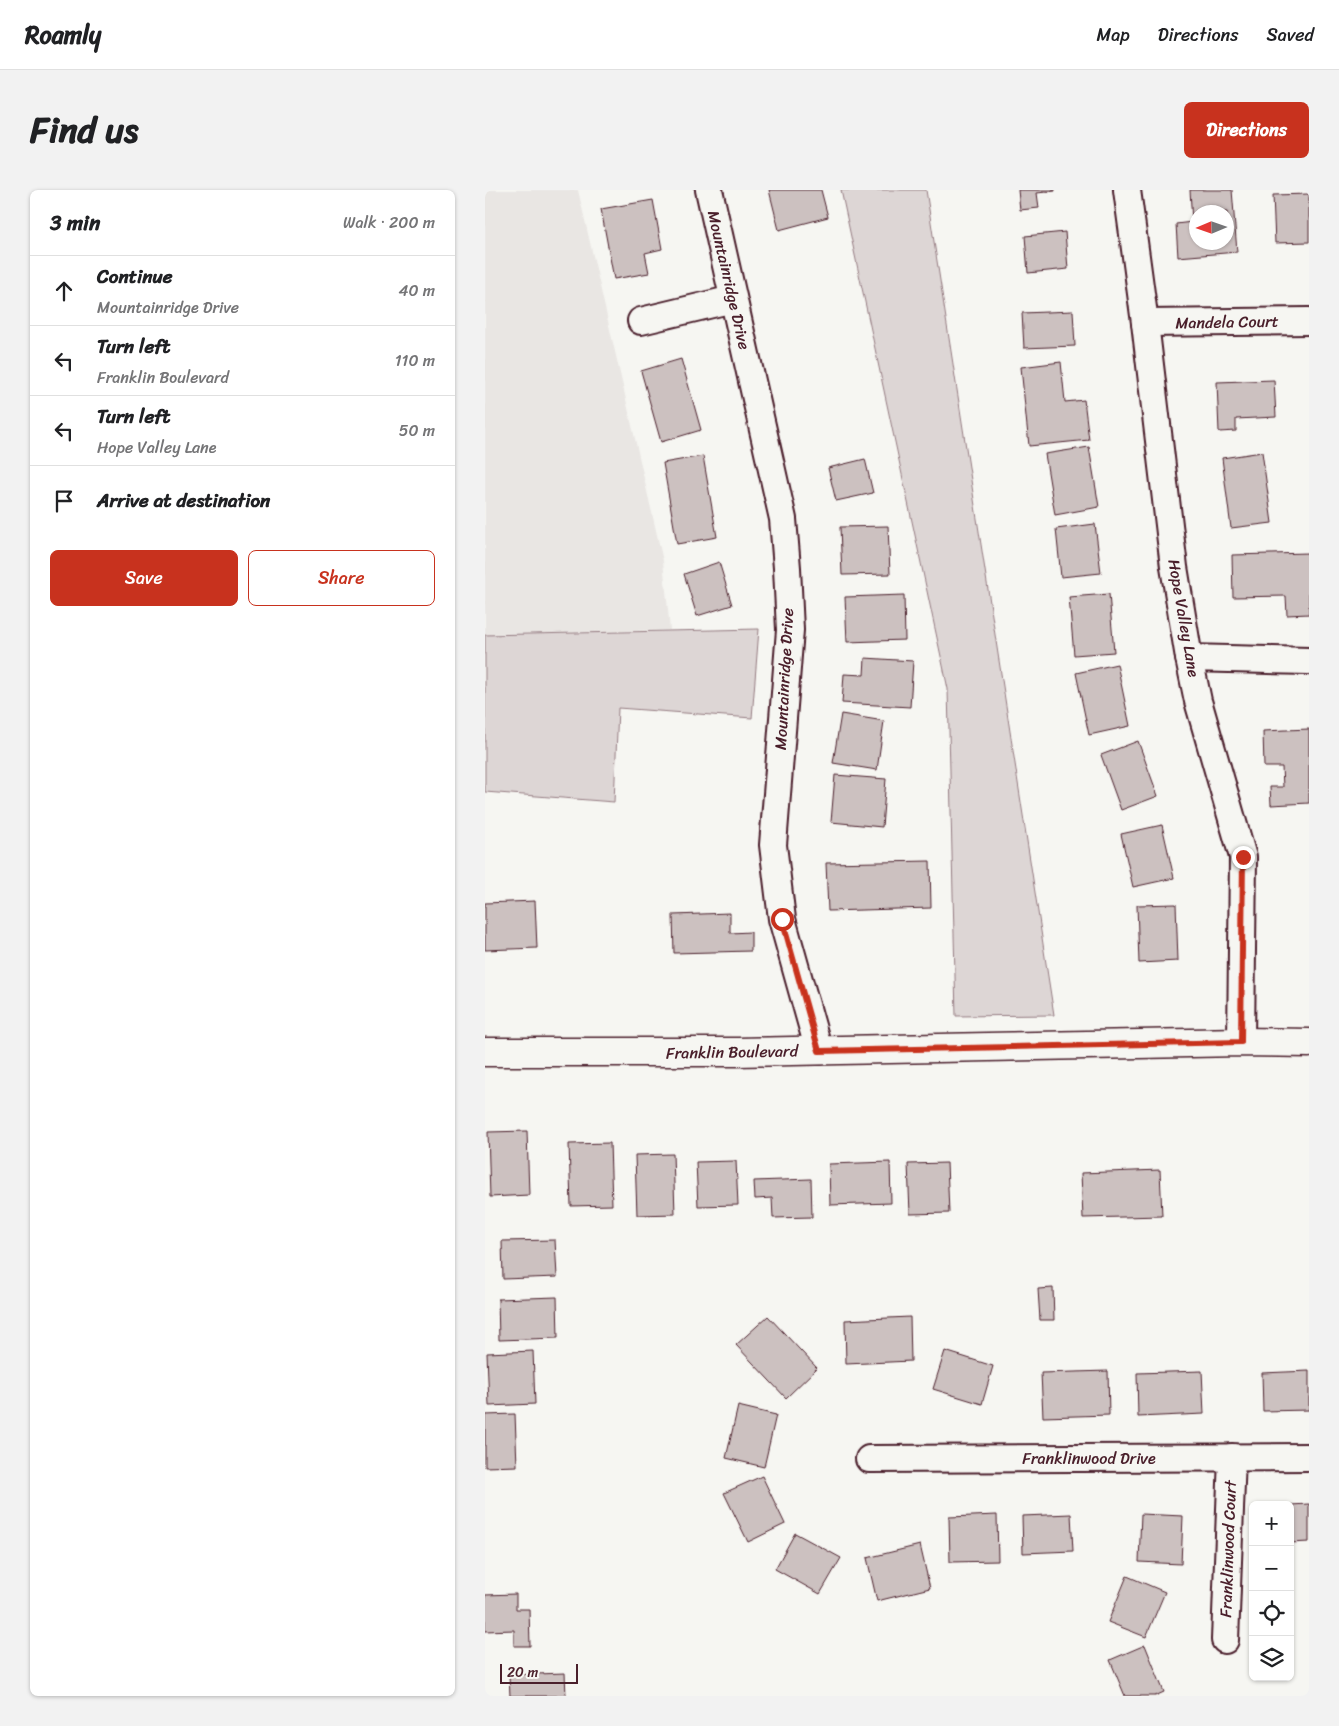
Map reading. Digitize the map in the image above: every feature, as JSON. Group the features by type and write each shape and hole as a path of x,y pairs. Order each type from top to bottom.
{"street":[{"name":"Mountainridge Drive","path":"709,190 783,519 790,630 773,846 782,919 819,1051"},
{"name":"Hope Valley Lane","path":"1127,190 1174,567 1189,658 1198,701 1243,857 1241,1042"},
{"path":"641,321 733,300"},
{"name":"Mandela Court","path":"1145,323 1309,322"},
{"path":"1189,658 1309,661"},
{"name":"Franklin Boulevard","path":"485,1052 738,1052 1241,1042 1309,1043"},
{"name":"Franklinwood Court","path":"1225,1640 1232,1457"},
{"name":"Franklinwood Drive","path":"869,1459 1309,1457"}],"shaded area":[{"path":"485,190 578,190 663,561 670,630 485,635"},
{"path":"841,190 926,190 1054,1015 956,1016 948,689"},
{"path":"759,629 752,718 618,708 614,802 485,792 485,635"}],"building":[{"path":"769,190 821,190 828,217 779,230"},
{"path":"1018,190 1055,191 1037,193 1039,208 1020,210"},
{"path":"1190,190 1232,190 1233,205 1191,205"},
{"path":"1309,194 1309,242 1275,243 1273,195"},
{"path":"653,200 662,249 645,253 649,273 614,279 601,209"},
{"path":"1234,215 1237,252 1178,257 1176,224 1189,222 1189,250 1234,250"},
{"path":"1065,232 1068,269 1028,273 1025,236"},
{"path":"1073,311 1075,346 1024,348 1022,313"},
{"path":"681,359 701,430 661,442 641,371"},
{"path":"1061,362 1065,402 1084,400 1089,440 1029,446 1021,367"},
{"path":"1274,380 1276,417 1236,419 1236,431 1219,432 1217,382"},
{"path":"1089,447 1099,507 1055,515 1045,454"},
{"path":"1262,452 1272,523 1231,528 1222,458"},
{"path":"703,456 717,537 677,544 663,463"},
{"path":"865,459 873,493 836,501 828,468"},
{"path":"1095,524 1101,573 1061,577 1056,529"},
{"path":"888,526 890,574 842,575 840,527"},
{"path":"1309,553 1309,614 1287,615 1286,596 1233,597 1232,555"},
{"path":"719,562 732,605 697,616 684,574"},
{"path":"1109,594 1114,652 1074,655 1069,597"},
{"path":"904,595 905,640 847,642 845,597"},
{"path":"865,658 913,661 910,707 842,703 844,674 864,675"},
{"path":"1117,664 1130,726 1089,735 1076,673"},
{"path":"841,714 884,721 877,770 833,763"},
{"path":"1309,729 1309,803 1271,805 1270,787 1283,787 1282,767 1264,767 1263,731"},
{"path":"1138,741 1158,796 1121,810 1101,755"},
{"path":"835,775 886,779 882,827 831,822"},
{"path":"1162,825 1174,878 1133,887 1121,834"},
{"path":"930,861 931,908 828,911 826,863"},
{"path":"535,901 537,948 485,950 485,903"},
{"path":"1176,904 1178,961 1139,963 1137,905"},
{"path":"730,913 730,933 751,932 751,951 674,953 673,915"},
{"path":"527,1131 529,1195 490,1197 488,1132"},
{"path":"610,1143 612,1205 571,1206 569,1144"},
{"path":"673,1154 675,1214 637,1215 635,1155"},
{"path":"736,1161 738,1205 698,1206 696,1162"},
{"path":"890,1162 891,1203 830,1205 829,1164"},
{"path":"947,1163 949,1213 910,1214 908,1164"},
{"path":"1160,1170 1162,1216 1083,1218 1081,1173"},
{"path":"811,1179 812,1217 773,1218 772,1198 755,1199 754,1181"},
{"path":"555,1240 557,1277 503,1279 502,1241"},
{"path":"1053,1288 1054,1320 1040,1320 1038,1289"},
{"path":"557,1297 558,1338 499,1340 498,1299"},
{"path":"768,1316 817,1368 786,1398 736,1345"},
{"path":"910,1317 911,1361 846,1364 845,1320"},
{"path":"533,1351 535,1404 489,1406 487,1353"},
{"path":"945,1351 993,1366 982,1404 933,1389"},
{"path":"1108,1371 1109,1415 1043,1417 1041,1373"},
{"path":"1202,1371 1204,1414 1138,1417 1137,1373"},
{"path":"1309,1371 1309,1410 1263,1411 1262,1373"},
{"path":"738,1406 776,1415 764,1467 726,1458"},
{"path":"515,1414 517,1466 485,1467 485,1415"},
{"path":"762,1476 785,1524 748,1542 724,1493"},
{"path":"1309,1504 1309,1542 1294,1543 1294,1505"},
{"path":"1071,1514 1073,1551 1023,1553 1022,1516"},
{"path":"1141,1514 1183,1516 1181,1564 1139,1562"},
{"path":"997,1515 998,1561 950,1562 949,1517"},
{"path":"795,1533 841,1558 820,1594 775,1569"},
{"path":"920,1545 930,1588 877,1601 867,1558"},
{"path":"1127,1576 1165,1592 1146,1637 1108,1622"},
{"path":"516,1594 516,1609 529,1609 530,1646 514,1646 514,1630 485,1631 485,1595"},
{"path":"1145,1645 1164,1692 1155,1696 1125,1696 1110,1660"},
{"path":"565,1673 566,1696 510,1696 509,1675"}],"route":[{"path":"782,919 819,1051 1241,1042 1243,857"}]}
